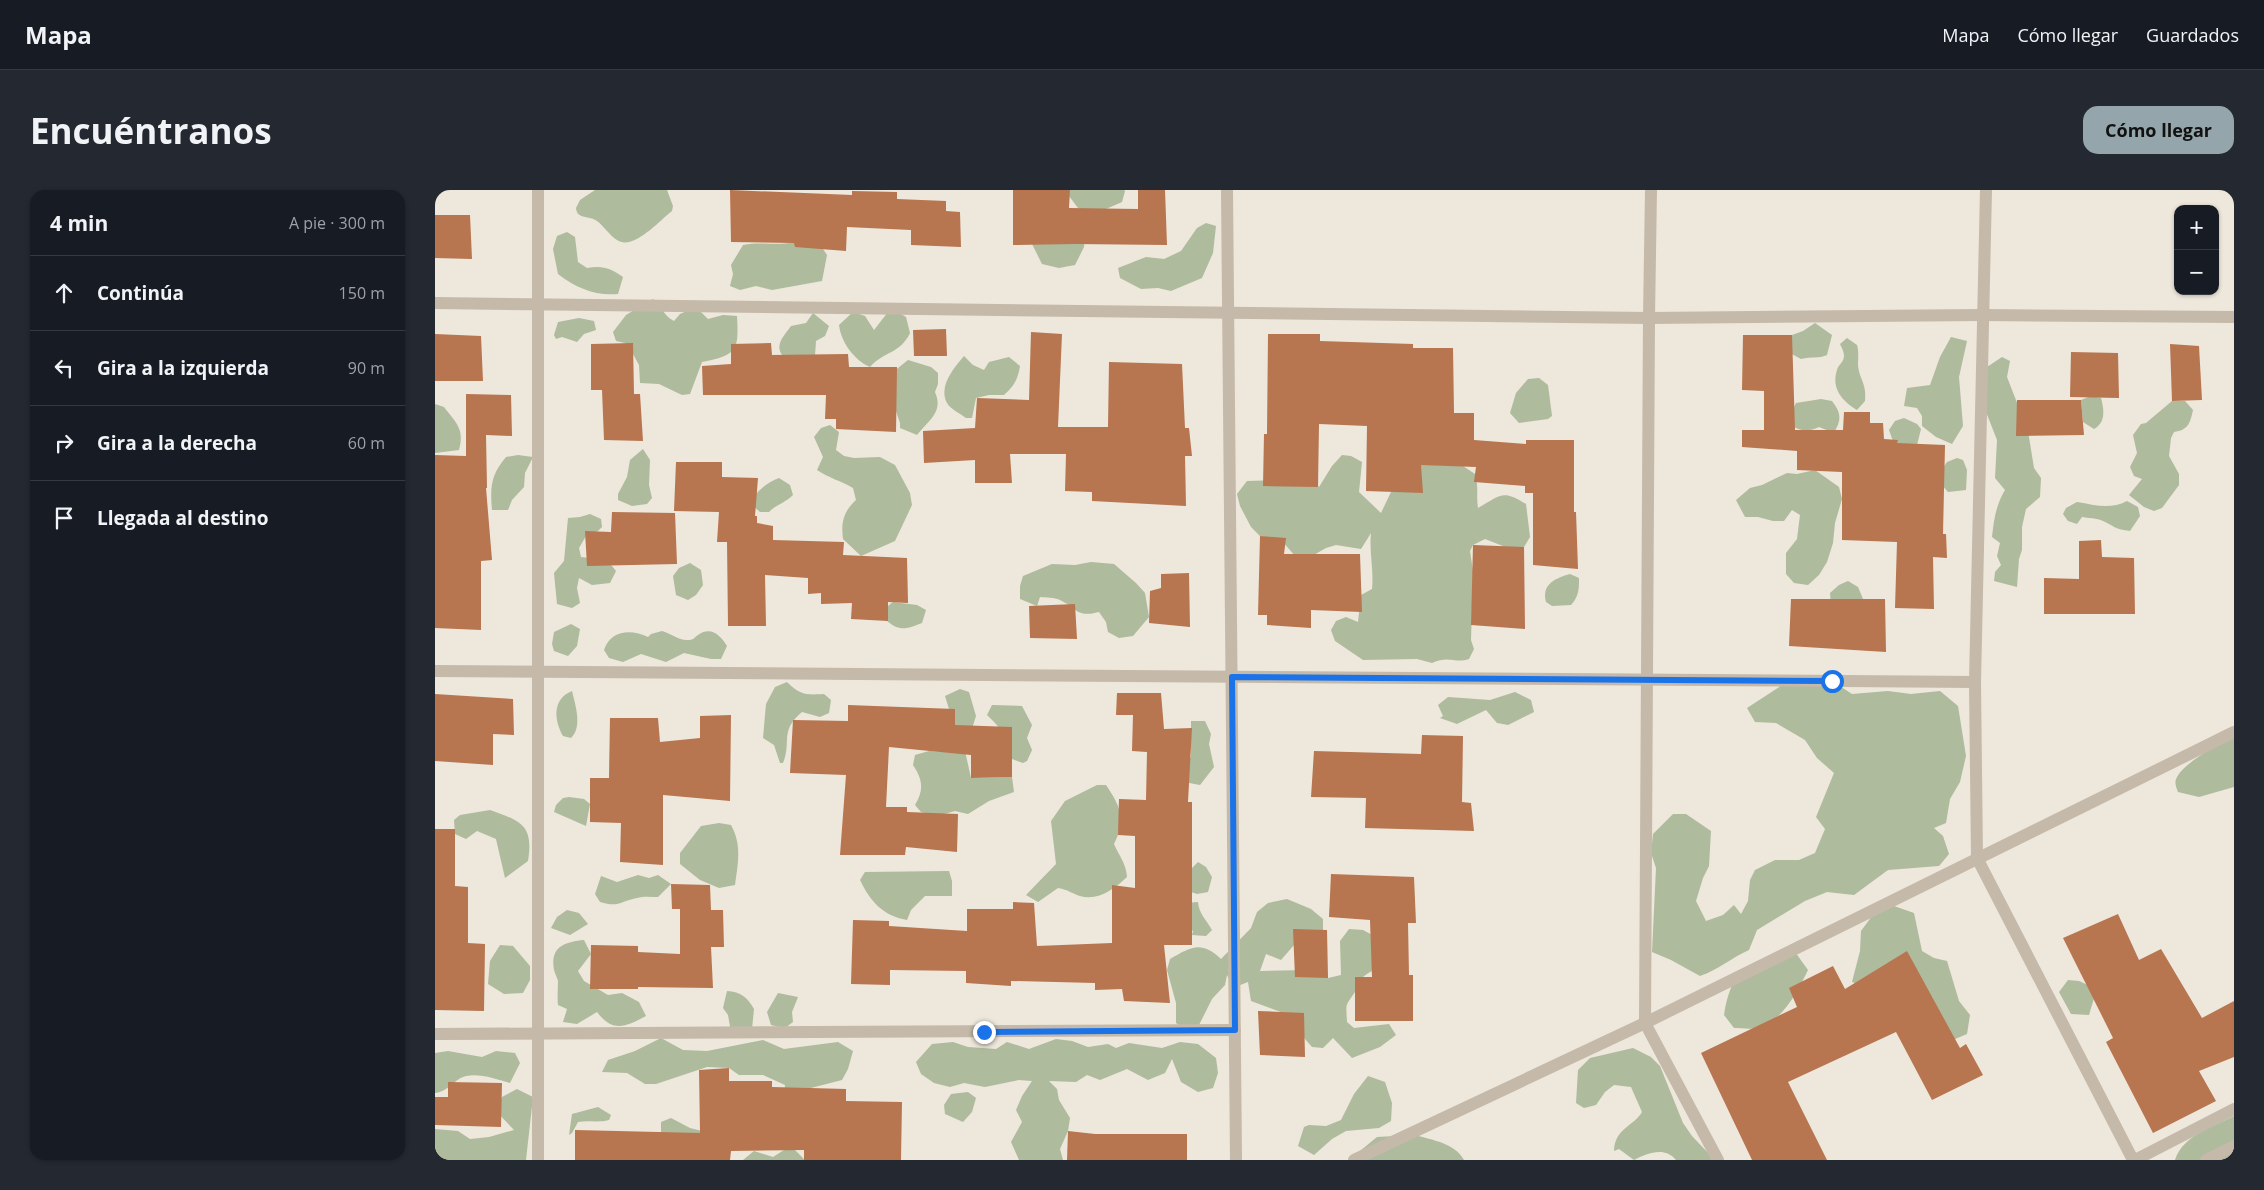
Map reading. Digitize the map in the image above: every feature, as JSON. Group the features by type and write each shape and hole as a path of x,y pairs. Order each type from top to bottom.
{"street":[{"path":"538,1160 539,190"},
{"path":"1227,190 1236,1160"},
{"path":"1651,190 1645,1023 1718,1160"},
{"path":"1985,190 1975,682 1977,858 2134,1160 2234,1109"},
{"path":"435,303 1649,318 1983,315 2234,318"},
{"path":"435,671 1975,682"},
{"path":"1354,1160 1645,1023 2234,732"},
{"path":"435,1034 1235,1030"},
{"path":"2206,1160 2234,1146"}],"green space":[{"path":"595,190 667,190 673,206 672,211 646,233 631,242 623,242 614,238 594,219 581,216 577,212 576,208 580,200"},
{"path":"1070,190 1125,191 1122,202 1106,209 1091,212 1078,208 1069,196"},
{"path":"1206,223 1216,226 1213,253 1202,278 1171,291 1158,288 1141,289 1120,278 1118,268 1146,257 1164,259 1181,251 1197,228"},
{"path":"1085,231 1084,247 1075,265 1059,268 1042,264 1028,236"},
{"path":"567,232 575,237 578,262 587,268 606,268 623,277 618,294 601,294 586,290 558,274 553,249 557,236"},
{"path":"799,241 823,249 827,255 822,281 772,290 756,286 740,290 730,286 733,274 731,265 743,245 784,244"},
{"path":"653,299 667,316 674,321 680,314 696,307 708,319 723,315 737,316 737,337 733,350 723,357 702,362 690,394 682,395 659,384 640,383 639,365 633,354 633,349 625,343 616,341 613,332 626,315"},
{"path":"853,312 865,316 874,330 888,312 899,313 906,317 910,333 897,349 870,367 849,350 842,338 839,325"},
{"path":"813,313 829,326 825,336 816,341 815,356 783,356 779,348 786,333 791,326 806,323"},
{"path":"579,318 594,321 596,330 584,334 577,342 562,337 556,339 554,335 558,322"},
{"path":"1815,323 1832,335 1827,355 1801,359 1788,352 1792,335 1803,331"},
{"path":"1951,337 1967,341 1959,377 1963,426 1952,444 1936,437 1922,426 1922,416 1917,408 1904,406 1907,388 1930,385 1940,357"},
{"path":"1847,338 1857,345 1858,365 1865,390 1865,401 1857,410 1842,398 1835,383 1837,370 1844,356 1840,344"},
{"path":"964,356 973,365 984,370 989,362 1009,357 1020,366 1015,382 1004,395 989,395 976,398 972,418 966,418 948,405 944,390 948,378"},
{"path":"2002,357 2010,361 2007,377 2028,431 2034,468 2041,478 2040,497 2026,509 2022,527 2022,550 2019,559 2017,587 1994,581 1995,572 2001,565 1997,556 2000,543 1992,537 1997,507 2005,490 1995,478 1997,440 1981,399 1987,367"},
{"path":"908,360 931,367 938,373 938,384 935,392 938,405 936,411 930,421 917,435 900,428 893,402 893,372"},
{"path":"1539,378 1548,385 1552,416 1548,419 1519,423 1510,413 1516,393 1528,379"},
{"path":"2091,396 2101,398 2103,411 2101,423 2094,429 2083,422 2081,400"},
{"path":"1821,399 1832,401 1839,413 1838,424 1834,433 1819,427 1800,430 1794,427 1791,413 1796,403"},
{"path":"2172,401 2185,401 2193,410 2188,425 2182,430 2174,432 2171,438 2169,456 2179,474 2179,485 2162,508 2154,511 2144,507 2129,495 2142,479 2134,476 2130,467 2137,453 2133,435 2141,424 2146,423"},
{"path":"435,404 444,407 456,422 461,437 459,450 435,453"},
{"path":"1904,418 1917,424 1921,429 1916,449 1894,444 1889,430 1895,421"},
{"path":"830,425 839,432 836,450 844,456 854,458 880,457 895,465 910,493 912,505 895,541 861,556 843,539 842,528 844,518 848,509 856,500 853,488 817,470 823,457 814,437 821,428"},
{"path":"643,449 650,460 649,485 652,498 647,504 632,506 618,500 618,494 627,477 630,460"},
{"path":"518,455 533,457 525,473 524,487 512,500 508,510 492,510 491,494 494,475 506,457"},
{"path":"1342,455 1351,456 1362,462 1359,492 1381,513 1391,492 1414,492 1410,464 1463,466 1475,474 1478,508 1497,497 1506,495 1512,496 1526,504 1530,537 1524,547 1513,550 1485,539 1473,545 1470,551 1473,571 1471,640 1474,649 1469,659 1460,661 1443,660 1432,663 1417,659 1363,660 1335,641 1331,630 1336,621 1346,617 1358,622 1361,595 1372,589 1371,533 1361,549 1336,545 1312,556 1296,557 1282,541 1260,536 1251,527 1240,506 1237,494 1247,481 1310,479 1319,487 1332,466"},
{"path":"1957,458 1963,460 1967,470 1966,490 1948,492 1936,478 1947,462"},
{"path":"1815,470 1839,487 1842,499 1827,562 1819,575 1808,585 1794,583 1786,574 1786,553 1797,539 1800,515 1792,510 1784,521 1745,517 1736,500 1750,488 1762,485 1787,473 1797,474"},
{"path":"779,478 790,485 793,495 769,512 760,512 751,504 752,500 762,488"},
{"path":"2127,501 2138,507 2140,516 2130,531 2118,529 2093,518 2082,517 2077,524 2068,521 2063,514 2066,508 2077,502 2108,506"},
{"path":"590,514 601,519 602,527 598,531 586,536 579,548 581,557 607,560 616,571 610,583 592,585 579,578 577,588 580,603 572,608 557,604 554,573 564,561 568,518"},
{"path":"1091,562 1114,564 1145,593 1149,617 1133,636 1119,638 1108,632 1106,622 1099,612 1091,614 1081,613 1055,598 1040,597 1037,606 1020,599 1020,586 1023,576 1052,564 1075,565"},
{"path":"690,563 701,570 703,585 696,595 688,600 676,595 673,576 679,568"},
{"path":"1570,574 1579,578 1576,599 1571,605 1552,606 1546,602 1545,596 1548,586 1555,580"},
{"path":"1848,581 1858,587 1863,599 1831,604 1830,593 1839,585"},
{"path":"893,602 917,605 926,610 922,623 903,628 891,624 886,620 888,620 886,615 888,606"},
{"path":"571,624 580,629 577,646 568,656 554,651 552,644 554,632"},
{"path":"662,631 678,638 690,640 707,631 718,635 727,646 721,659 711,659 684,653 666,662 641,654 623,662 609,658 604,650 611,638 622,633 642,634 648,637 651,634"},
{"path":"1790,680 1832,681 1852,694 1888,691 1911,694 1940,691 1958,706 1966,756 1960,782 1950,799 1946,823 1934,828 1943,836 1949,854 1939,866 1888,870 1854,895 1827,892 1805,901 1757,930 1749,950 1713,971 1700,976 1652,952 1656,868 1651,853 1653,834 1673,814 1686,814 1711,831 1709,866 1696,901 1706,921 1723,915 1734,905 1741,914 1748,901 1750,880 1755,870 1775,860 1799,860 1815,853 1825,829 1816,817 1834,773 1817,758 1805,740 1776,723 1755,722 1747,708"},
{"path":"787,682 800,692 824,694 831,700 829,713 820,717 802,712 795,719 788,731 783,763 780,763 774,745 763,738 766,704 775,687"},
{"path":"960,689 969,692 976,716 965,751 971,778 1012,777 1014,792 989,801 968,814 955,811 937,816 921,812 915,805 920,795 921,785 919,775 913,765 915,755 929,751 947,752 949,709 945,696"},
{"path":"572,691 576,709 577,728 571,738 563,736 560,730 557,710 561,699"},
{"path":"1515,692 1531,700 1534,712 1508,725 1497,723 1486,710 1457,724 1440,718 1443,716 1438,705 1448,697 1490,700"},
{"path":"992,705 1022,706 1032,725 1027,738 1032,750 1027,761 1023,763 1012,759 1008,740 987,715"},
{"path":"1191,721 1205,721 1211,734 1209,744 1214,767 1200,785 1184,782 1183,763 1191,757"},
{"path":"2234,736 2234,787 2199,797 2178,792 2176,786 2177,777 2187,765"},
{"path":"1097,785 1106,785 1118,806 1121,820 1114,844 1124,864 1127,877 1111,890 1094,897 1080,896 1058,888 1038,902 1026,895 1056,864 1051,821 1065,801"},
{"path":"563,798 584,799 590,804 586,826 554,812 556,805"},
{"path":"490,810 517,821 527,832 529,839 528,861 505,878 496,839 477,831 466,839 455,834 454,820 460,815"},
{"path":"719,823 731,825 737,840 738,854 735,885 719,888 700,880 680,864 680,853 701,826"},
{"path":"1198,862 1206,867 1212,877 1208,892 1197,894 1182,889 1186,874"},
{"path":"949,871 952,881 952,896 925,896 911,910 907,920 891,915 878,906 868,895 860,880 865,872"},
{"path":"638,875 649,878 658,875 671,884 658,897 639,897 616,904 600,902 595,894 601,876 617,882"},
{"path":"1287,899 1311,909 1323,919 1323,930 1294,945 1281,960 1266,954 1260,971 1306,970 1328,978 1341,975 1340,941 1349,929 1363,930 1376,937 1377,953 1372,971 1362,978 1347,1005 1346,1011 1347,1022 1354,1028 1389,1024 1396,1035 1380,1047 1352,1058 1333,1038 1323,1048 1312,1047 1305,1039 1294,1017 1251,1001 1248,982 1235,987 1234,990 1227,975 1225,985 1212,999 1198,1027 1186,1030 1176,1023 1176,1003 1167,970 1170,959 1184,951 1202,947 1208,949 1221,959 1251,928 1257,912 1268,903"},
{"path":"1198,902 1201,913 1212,930 1206,936 1192,935 1193,931 1178,920 1186,903"},
{"path":"1894,906 1914,913 1922,951 1934,958 1947,961 1959,1001 1970,1015 1967,1034 1948,1042 1878,991 1852,982 1860,951 1861,931 1875,912"},
{"path":"567,910 579,913 588,924 570,935 551,928 557,917"},
{"path":"584,940 591,954 578,971 584,981 608,995 622,993 639,1002 646,1016 632,1023 620,1026 608,1023 597,1012 577,1024 563,1022 567,1009 558,1005 558,981 554,970 554,956 556,951 565,944"},
{"path":"500,945 513,946 530,966 530,980 523,993 504,994 488,984 490,961"},
{"path":"1795,952 1808,970 1795,995 1783,1011 1777,1018 1761,1027 1751,1029 1734,1028 1724,1015 1727,999 1738,976 1755,962"},
{"path":"2068,980 2079,981 2090,986 2094,998 2089,1015 2071,1014 2059,992"},
{"path":"727,991 740,994 746,998 754,1009 752,1029 731,1032 728,1015 723,1008"},
{"path":"778,993 798,997 792,1012 793,1022 785,1028 771,1025 767,1012"},
{"path":"661,1038 683,1050 707,1051 763,1040 784,1049 838,1042 853,1051 848,1069 842,1080 807,1089 784,1101 785,1085 763,1075 739,1075 729,1068 707,1067 656,1084 645,1084 627,1073 602,1072 608,1060 635,1051"},
{"path":"1056,1039 1072,1041 1088,1047 1108,1044 1116,1048 1129,1043 1162,1048 1180,1042 1198,1044 1216,1058 1218,1073 1213,1088 1198,1092 1181,1082 1172,1059 1165,1073 1148,1080 1127,1069 1100,1080 1087,1075 1076,1082 1049,1081 1057,1089 1059,1100 1070,1118 1068,1131 1060,1149 1063,1160 1019,1160 1011,1142 1022,1122 1016,1110 1022,1096 1032,1081 1019,1080 985,1087 964,1083 950,1087 934,1083 921,1074 916,1062 932,1044 953,1042 968,1047 996,1049 1007,1042 1029,1049"},
{"path":"1633,1048 1651,1057 1660,1066 1683,1123 1692,1136 1710,1155 1711,1160 1676,1160 1667,1153 1656,1152 1634,1160 1619,1149 1614,1151 1618,1137 1642,1112 1631,1087 1614,1085 1605,1092 1596,1105 1584,1108 1576,1103 1578,1070 1590,1058"},
{"path":"448,1051 482,1057 496,1051 515,1053 520,1063 510,1083 471,1075 435,1093 435,1053"},
{"path":"1368,1076 1385,1082 1392,1103 1391,1121 1379,1128 1346,1131 1332,1139 1314,1155 1298,1146 1304,1127 1309,1125 1326,1126 1341,1120 1354,1094"},
{"path":"517,1089 533,1097 526,1160 435,1160 435,1129 458,1131 470,1139 489,1137 514,1130 496,1111 502,1097"},
{"path":"968,1092 976,1098 972,1112 963,1122 945,1114 944,1105 951,1094"},
{"path":"598,1107 611,1115 609,1120 578,1122 569,1135 572,1114"},
{"path":"2234,1116 2234,1160 2175,1160 2179,1151 2192,1138"},
{"path":"671,1118 690,1128 710,1133 671,1139 661,1132 661,1122"},
{"path":"1415,1135 1449,1146 1460,1154 1464,1160 1349,1160 1377,1137"},
{"path":"794,1149 805,1160 743,1160 754,1151 773,1157 784,1150"}],"building":[{"path":"730,190 852,195 852,191 897,192 897,199 946,201 946,211 960,212 961,247 911,245 911,230 847,227 846,251 795,247 794,243 731,242"},
{"path":"1013,190 1070,190 1069,208 1138,209 1138,190 1165,190 1167,245 1013,245"},
{"path":"435,215 470,215 472,259 435,258"},
{"path":"946,329 947,356 914,356 913,330"},
{"path":"1031,332 1062,334 1058,427 1108,427 1109,362 1182,364 1185,428 1189,428 1192,456 1185,456 1186,506 1092,501 1092,492 1065,491 1066,454 1010,454 1012,483 975,483 975,460 924,463 923,431 975,428 977,398 1029,400"},
{"path":"435,334 481,336 483,381 435,381"},
{"path":"1268,334 1320,334 1320,341 1413,344 1413,348 1453,348 1454,413 1474,413 1474,440 1526,444 1526,440 1574,440 1574,512 1576,512 1578,569 1533,565 1533,493 1525,493 1525,486 1474,482 1476,467 1421,465 1423,493 1366,491 1367,426 1319,424 1318,487 1263,486 1264,434 1267,434"},
{"path":"1743,335 1792,335 1795,430 1843,430 1844,412 1870,412 1870,423 1883,423 1884,439 1898,440 1897,443 1945,445 1943,534 1946,534 1947,558 1933,557 1934,609 1895,608 1897,542 1842,540 1842,472 1797,470 1797,451 1742,447 1742,430 1764,430 1764,391 1742,390"},
{"path":"633,343 634,394 640,394 643,441 604,440 602,390 591,390 591,344"},
{"path":"771,343 772,355 848,354 849,367 897,367 896,432 836,429 836,419 825,419 826,395 703,395 702,366 731,364 731,344"},
{"path":"2170,344 2199,346 2202,400 2172,401"},
{"path":"2071,352 2118,353 2119,398 2070,397"},
{"path":"466,394 511,395 512,436 486,435 486,488 492,560 481,561 481,630 435,628 435,455 466,456"},
{"path":"2017,400 2081,400 2084,435 2016,436"},
{"path":"676,462 722,462 722,477 758,478 755,516 757,516 757,523 773,526 773,540 844,542 843,555 907,558 908,603 888,602 888,621 851,619 852,603 821,604 821,593 808,594 808,578 765,575 766,626 728,626 727,542 717,542 719,512 674,511"},
{"path":"612,512 675,513 677,564 587,566 585,531 611,532"},
{"path":"1260,536 1286,538 1284,554 1360,554 1362,612 1311,610 1311,628 1267,625 1267,615 1258,615"},
{"path":"2101,540 2102,557 2134,558 2135,614 2044,614 2044,578 2079,579 2079,541"},
{"path":"1473,545 1524,547 1525,629 1471,625"},
{"path":"1189,573 1190,627 1149,623 1150,591 1161,588 1161,574"},
{"path":"1791,599 1885,599 1886,652 1789,646"},
{"path":"1075,604 1077,639 1030,638 1029,606"},
{"path":"1117,693 1161,693 1164,729 1192,728 1188,802 1192,802 1192,945 1164,945 1170,1003 1124,1001 1122,989 1095,990 1095,983 1011,981 1011,986 966,983 966,971 890,970 890,985 851,984 853,920 889,921 889,926 967,931 967,909 1013,909 1013,902 1034,903 1037,946 1112,943 1112,885 1135,888 1135,836 1118,835 1119,799 1146,800 1147,752 1132,751 1133,715 1116,715"},
{"path":"435,694 513,699 514,735 493,734 493,765 435,761"},
{"path":"848,705 955,709 955,725 1012,727 1012,777 971,778 971,755 889,747 886,807 907,807 907,812 958,814 957,852 906,847 905,855 840,855 846,775 790,773 793,720 848,721"},
{"path":"731,715 730,801 663,795 663,865 620,862 621,823 590,822 590,778 609,778 610,718 658,718 660,742 700,738 700,716"},
{"path":"1422,735 1463,736 1462,802 1471,803 1474,831 1365,828 1366,798 1311,797 1314,751 1421,754"},
{"path":"435,829 455,829 455,886 468,887 468,943 485,944 484,1011 435,1010"},
{"path":"1331,874 1414,877 1416,923 1408,923 1409,975 1413,975 1413,1021 1355,1021 1355,977 1372,977 1370,920 1329,917"},
{"path":"671,884 710,885 711,910 723,910 724,947 711,947 713,988 638,987 638,989 590,989 591,945 638,946 638,952 680,954 680,909 672,909"},
{"path":"2118,914 2139,960 2161,949 2202,1018 2234,1001 2234,1057 2199,1071 2216,1101 2153,1133 2106,1042 2113,1038 2063,938"},
{"path":"1293,929 1327,930 1328,978 1295,977"},
{"path":"1907,951 1960,1048 1966,1044 1983,1075 1932,1100 1896,1032 1788,1082 1827,1160 1752,1160 1701,1053 1797,1007 1789,988 1833,966 1845,989"},
{"path":"1258,1011 1304,1013 1305,1057 1260,1055"},
{"path":"729,1068 729,1081 772,1081 772,1087 846,1089 846,1101 902,1102 901,1160 804,1160 804,1150 731,1151 730,1160 575,1160 575,1130 700,1133 699,1070"},
{"path":"448,1082 502,1083 501,1127 435,1125 435,1097 448,1097"},
{"path":"1068,1131 1095,1134 1187,1134 1187,1160 1067,1160"}],"route":[{"path":"984,1032 1235,1030 1232,677 1832,681"}]}
